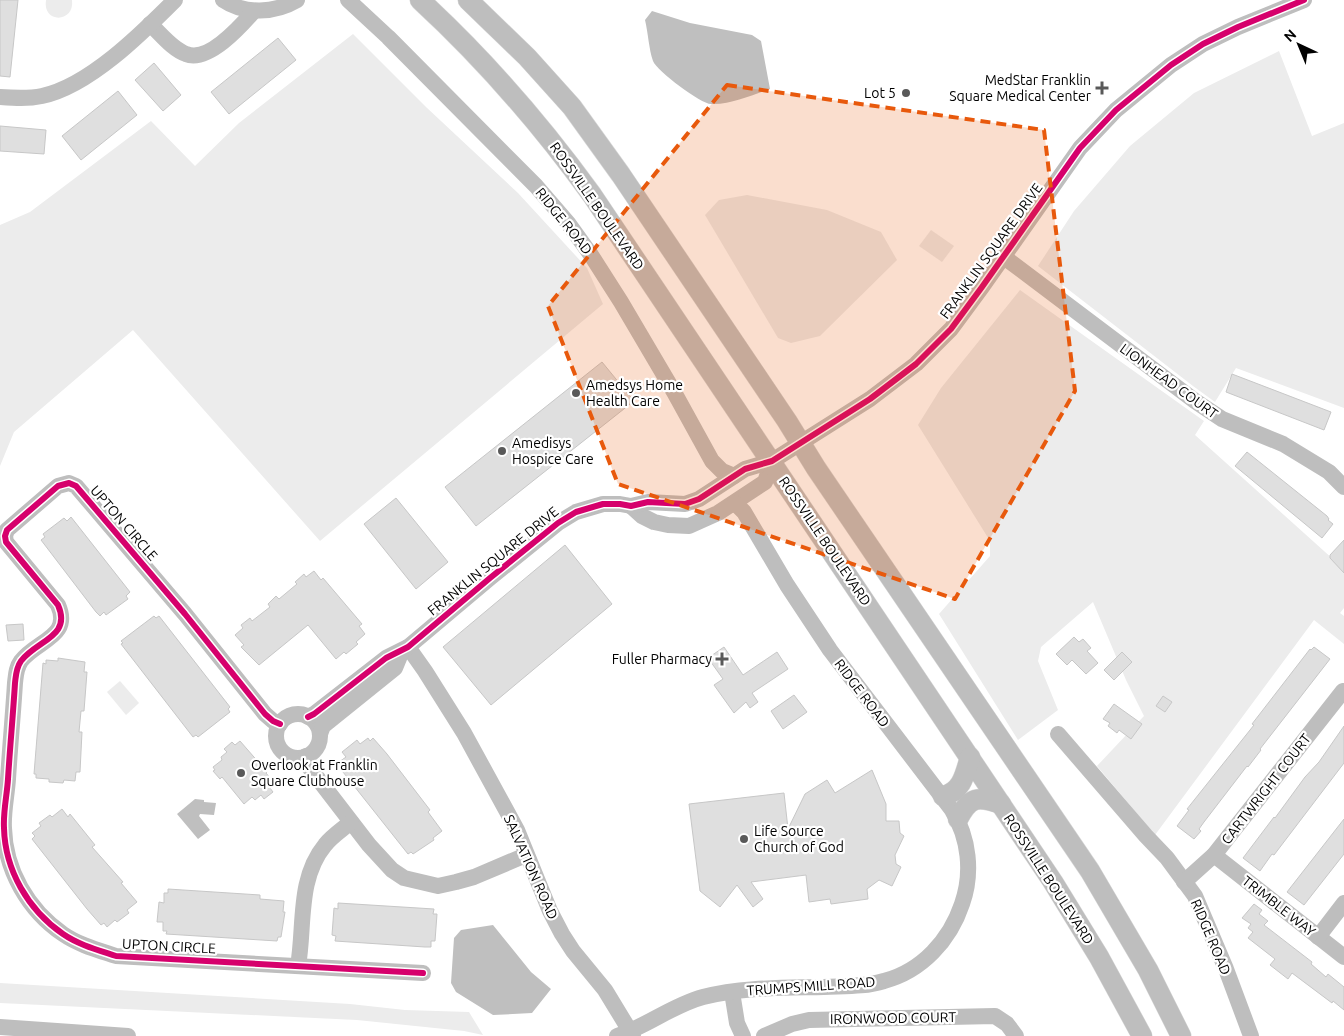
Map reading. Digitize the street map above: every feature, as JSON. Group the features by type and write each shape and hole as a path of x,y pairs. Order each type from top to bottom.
{"main road":[{"name":"ROSSVILLE BOULEVARD","path":"420,0 509,89 573,168 970,757 1074,915 1123,999 1142,1036"},
{"path":"468,0 527,57 572,107 622,175 1090,871 1148,970 1181,1036"},
{"path":"943,796 950,795 959,788 970,757"},
{"path":"958,819 965,806 974,800 984,798 1001,804"}],"street":[{"path":"0,97 23,98 42,96 67,88 86,77 150,24 175,0"},
{"path":"223,0 242,9 254,11 289,5 297,0"},
{"name":"RIDGE ROAD","path":"348,0 395,44 542,193 568,223 592,255 628,313 712,461 722,471 734,476"},
{"name":"FRANKLIN SQUARE DRIVE","path":"308,717 386,658 405,649 558,523 576,512 603,504 631,506 648,502 685,504 699,499 745,469 772,462 870,399 916,364 951,328 1004,257 1080,148 1116,110 1171,65 1203,44 1238,27 1304,0"},
{"path":"150,24 177,49 192,56 205,53 218,46 254,11"},
{"name":"LIONHEAD COURT","path":"1004,257 1194,401 1222,419 1283,444 1329,472 1344,487"},
{"path":"631,506 642,516 654,522 688,526 718,513 765,482 772,462"},
{"name":"UPTON CIRCLE","path":"280,724 265,714 76,486 69,483 58,486 6,530 6,542 58,605 62,614 62,622 56,632 26,656 16,671 4,827 8,855 22,892 33,907 64,935 95,950 116,956 423,973"},
{"name":"RIDGE ROAD","path":"735,503 744,512 787,585 830,650 943,796 958,819 964,834 968,858 968,889"},
{"name":"FRANKLIN SQUARE DRIVE","path":"320,734 323,726 395,668 405,649"},
{"name":"SALVATION ROAD","path":"405,649 425,671 464,733 517,830 550,911 562,934 573,951 605,990 627,1034"},
{"name":"CARTWRIGHT COURT","path":"1184,882 1214,855 1343,691"},
{"path":"296,714 308,717 318,727 320,734 316,748 306,756 292,757 281,750 276,737 280,724 296,714"},
{"name":"RIDGE ROAD","path":"1058,734 1167,858 1195,896 1226,969 1251,1036"},
{"path":"306,756 309,768 369,845 392,870 404,878 438,886 474,877 526,854"},
{"path":"298,966 306,882 313,864 325,844 351,822"},
{"name":"TRIMBLE WAY","path":"1214,855 1344,957"},
{"name":"TRUMPS MILL ROAD","path":"627,1034 683,1005 703,997 750,989 863,986 904,974 936,949 951,930 968,889"},
{"path":"1318,937 1344,902"},
{"path":"732,992 737,1022 743,1036"},
{"name":"IRONWOOD COURT","path":"764,1036 792,1024 809,1020 995,1016 1007,1024 1016,1036"},
{"path":"0,1027 128,1036"}],"highlighted area":[{"path":"727,85 1044,130 1075,391 955,599 618,484 548,306"}],"shaded area":[{"path":"46,0 72,0 72,8 64,16 59,18 53,17 46,8"},
{"path":"652,11 690,23 752,35 761,41 770,89 719,104 706,103 698,99 670,79 653,61 645,20"},
{"path":"353,34 426,107 518,193 587,268 603,304 320,541 133,330 14,432 0,466 0,225 30,212 151,121 195,166 239,123"},
{"path":"1279,51 1312,136 1344,123 1344,408 1236,368 1215,402 1038,266 1074,211 1130,146 1194,93"},
{"path":"747,195 827,210 881,232 897,260 820,336 791,343 778,338 705,215 719,200"},
{"path":"931,230 954,246 942,262 919,246"},
{"path":"1020,290 1204,421 1195,435 1344,569 1344,608 1340,613 1344,616 1344,644 1314,620 1155,835 1097,766 1144,716 1126,680 1093,602 1041,647 1038,661 1058,710 1018,740 939,614 990,556 990,541 918,425 941,388"},
{"path":"120,681 139,703 126,715 107,692"},
{"path":"195,799 216,803 214,815 200,814 199,816 210,830 198,839 177,814"},
{"path":"493,925 531,972 551,989 532,1013 493,1015 456,992 451,983 454,938 461,930"},
{"path":"0,983 350,1004 405,1010 469,1012 483,1035 464,1031 357,1020 0,1003"}],"building":[{"path":"0,0 18,0 10,77 0,76"},
{"path":"278,38 296,60 229,114 211,92"},
{"path":"154,63 181,95 163,111 135,80"},
{"path":"118,91 137,115 81,160 62,136"},
{"path":"0,126 46,130 44,154 0,151"},
{"path":"602,362 634,401 476,526 445,487"},
{"path":"1232,374 1331,412 1324,430 1226,392"},
{"path":"1247,452 1327,516 1328,520 1333,524 1322,538 1235,466"},
{"path":"396,498 448,562 416,589 364,524"},
{"path":"71,517 130,592 126,596 128,599 106,615 104,612 100,616 96,612 41,540 45,537 43,534 64,518 67,521"},
{"path":"1344,540 1344,573 1330,558 1330,555"},
{"path":"565,545 612,604 491,705 443,647"},
{"path":"314,571 321,580 323,578 362,624 359,626 365,634 356,642 358,644 346,654 344,652 336,659 308,625 259,665 241,647 244,645 235,635 243,628 241,625 250,618 252,621 270,607 268,604 276,596 279,599 297,584 295,582 304,574 306,577"},
{"path":"154,616 156,618 159,616 230,707 228,709 230,712 198,737 196,735 193,737 121,644 123,643 121,641"},
{"path":"23,624 24,640 8,641 6,625"},
{"path":"1074,637 1079,642 1083,639 1091,648 1087,651 1098,663 1086,674 1072,660 1067,665 1056,654"},
{"path":"724,647 743,675 777,652 788,669 752,693 758,702 750,708 746,702 734,713 714,685 723,679 708,658"},
{"path":"1314,647 1330,659 1204,822 1199,829 1201,831 1194,839 1177,826 1189,810 1187,809 1254,725 1252,724 1310,649"},
{"path":"1122,652 1132,662 1114,680 1104,670"},
{"path":"58,658 85,662 84,672 87,672 84,711 81,711 79,732 82,732 80,772 76,772 75,781 64,780 63,783 49,782 49,779 36,778 36,774 34,774 43,663 46,664 46,660 58,661"},
{"path":"794,695 807,712 783,729 771,711"},
{"path":"1163,696 1172,702 1165,712 1156,706"},
{"path":"1114,704 1142,724 1131,739 1119,730 1117,733 1108,726 1110,723 1103,719"},
{"path":"1344,726 1344,763 1260,871 1243,858 1305,777 1319,762"},
{"path":"368,738 370,741 373,738 387,754 430,810 428,812 442,831 433,838 434,840 413,854 411,852 408,854 339,767 341,766 339,762 346,757 342,752 357,740 360,744"},
{"name":"Overlook at Franklin Square Clubhouse","path":"240,741 275,784 270,788 273,792 264,799 261,795 255,800 252,797 244,804 222,777 220,779 213,771 215,770 213,767 222,760 221,757 227,752 224,749 232,742 235,745"},
{"name":"Life Source Church of God","path":"872,770 886,804 886,821 899,821 900,833 904,836 895,855 896,864 901,867 892,886 879,880 867,889 868,899 831,904 830,899 809,902 806,875 751,882 763,899 753,907 737,885 720,907 700,891 689,804 784,793 788,829 805,794 827,780 835,793"},
{"path":"62,809 68,817 70,814 95,845 92,847 123,882 121,883 137,902 127,910 129,913 117,922 115,920 107,927 104,923 101,925 87,909 32,839 35,836 32,833 41,826 39,823 50,815 52,817"},
{"path":"1344,819 1344,854 1304,905 1287,892"},
{"path":"168,889 260,895 260,899 284,901 283,912 285,912 281,937 278,937 277,941 166,934 167,931 163,931 163,922 157,922 159,902 164,903 164,893 168,893"},
{"path":"338,903 434,909 433,914 437,914 435,941 431,941 431,947 425,947 335,941 336,936 332,935 334,908 338,909"},
{"path":"1254,904 1262,910 1259,914 1268,921 1264,925 1312,962 1311,964 1326,977 1328,974 1344,987 1344,1010 1292,973 1288,979 1270,965 1275,959 1248,938 1253,932 1248,928 1251,924 1242,918"}],"cycle path":[{"path":"308,717 386,658 408,647 558,523 576,512 603,504 631,506 648,502 685,504 699,499 745,469 772,461 870,399 916,364 951,329 1080,148 1116,110 1171,65 1203,44 1238,27 1304,0"},
{"path":"280,724 265,714 185,614 76,486 69,483 58,486 7,530 6,542 58,605 61,616 57,631 28,654 21,661 17,669 4,816 5,844 14,874 29,901 39,913 69,938 116,956 423,973"}],"place":[{"name":"MedStar Franklin Square Medical Center","path":"1102,88"},
{"name":"Lot 5","path":"906,93"},
{"name":"Amedsys Home Health Care","path":"576,393"},
{"name":"Amedisys Hospice Care","path":"502,451"},
{"name":"Fuller Pharmacy","path":"722,659"},
{"name":"Overlook at Franklin Square Clubhouse","path":"241,773"},
{"name":"Life Source Church of God","path":"744,839"}]}
